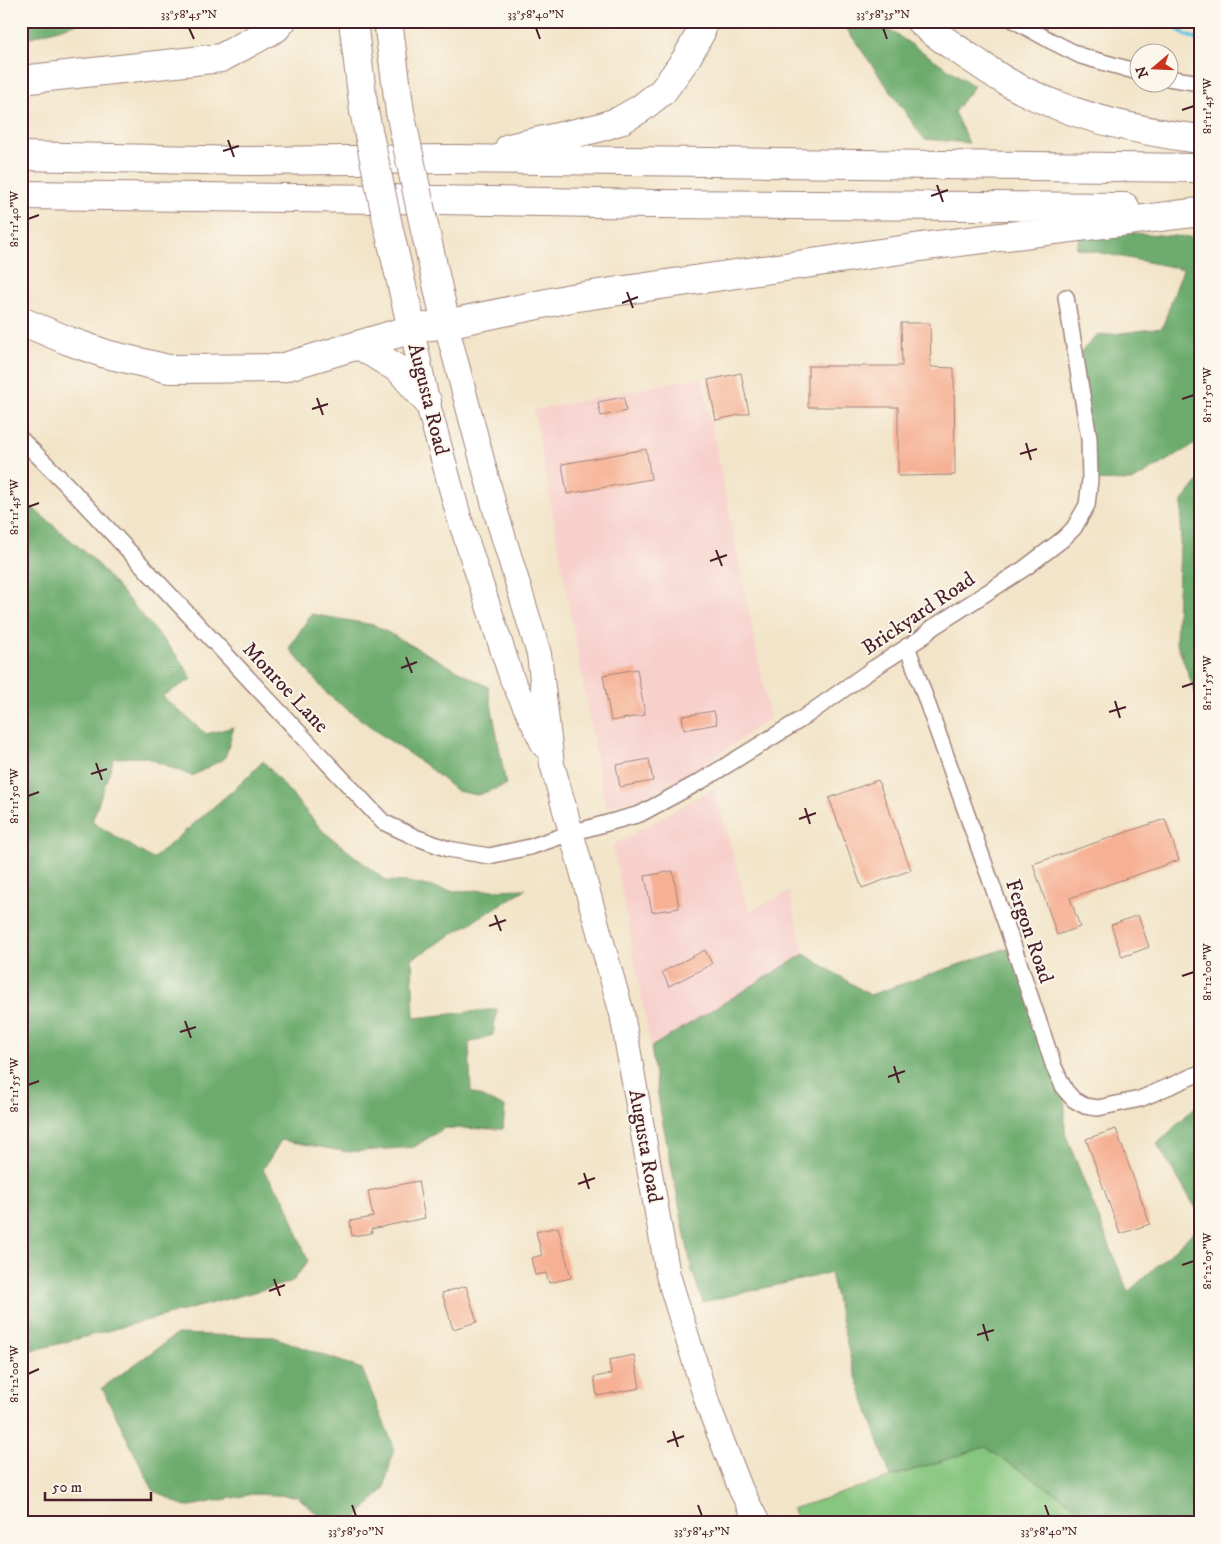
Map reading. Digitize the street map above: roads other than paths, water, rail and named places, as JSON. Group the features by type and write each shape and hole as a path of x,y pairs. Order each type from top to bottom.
{"highway":[{"path":"21,80 221,58 276,28 282,21"},
{"name":"Augusta Road","path":"353,21 364,111 412,329"},
{"name":"Augusta Road","path":"388,21 400,112 446,324"},
{"path":"452,159 574,134 619,121 640,109 663,91 686,60 701,32 703,21"},
{"path":"920,21 939,37 1010,83 1088,117 1170,136 1200,139"},
{"path":"21,156 246,161 452,159 1200,168"},
{"path":"21,195 654,204 1030,206 1200,210"},
{"path":"21,321 106,354 169,369 281,368 412,329 446,324 581,296 928,246 1200,210"},
{"path":"359,345 400,370 427,401"}],"main road":[{"name":"Augusta Road","path":"446,324 495,509 539,654 552,764 622,1014 668,1275 708,1405 742,1490 758,1523"},
{"name":"Augusta Road","path":"412,329 427,401 459,517 512,679 552,764"}],"street":[{"path":"1015,21 1051,42 1081,56 1128,69"},
{"path":"1178,79 1200,82"},
{"name":"Brickyard Road","path":"571,833 640,814 671,798 800,720 932,628 1025,568 1074,528 1087,505 1090,480 1090,438 1066,297"},
{"name":"Monroe Lane","path":"21,439 65,483 383,822 415,837 448,849 489,856 530,847 571,833"},
{"name":"Fergon Road","path":"907,646 1006,924 1054,1067 1065,1090 1074,1100 1085,1106 1098,1108 1140,1099 1200,1074"}],"waterway":[{"path":"1169,21 1184,34 1200,41"}]}
